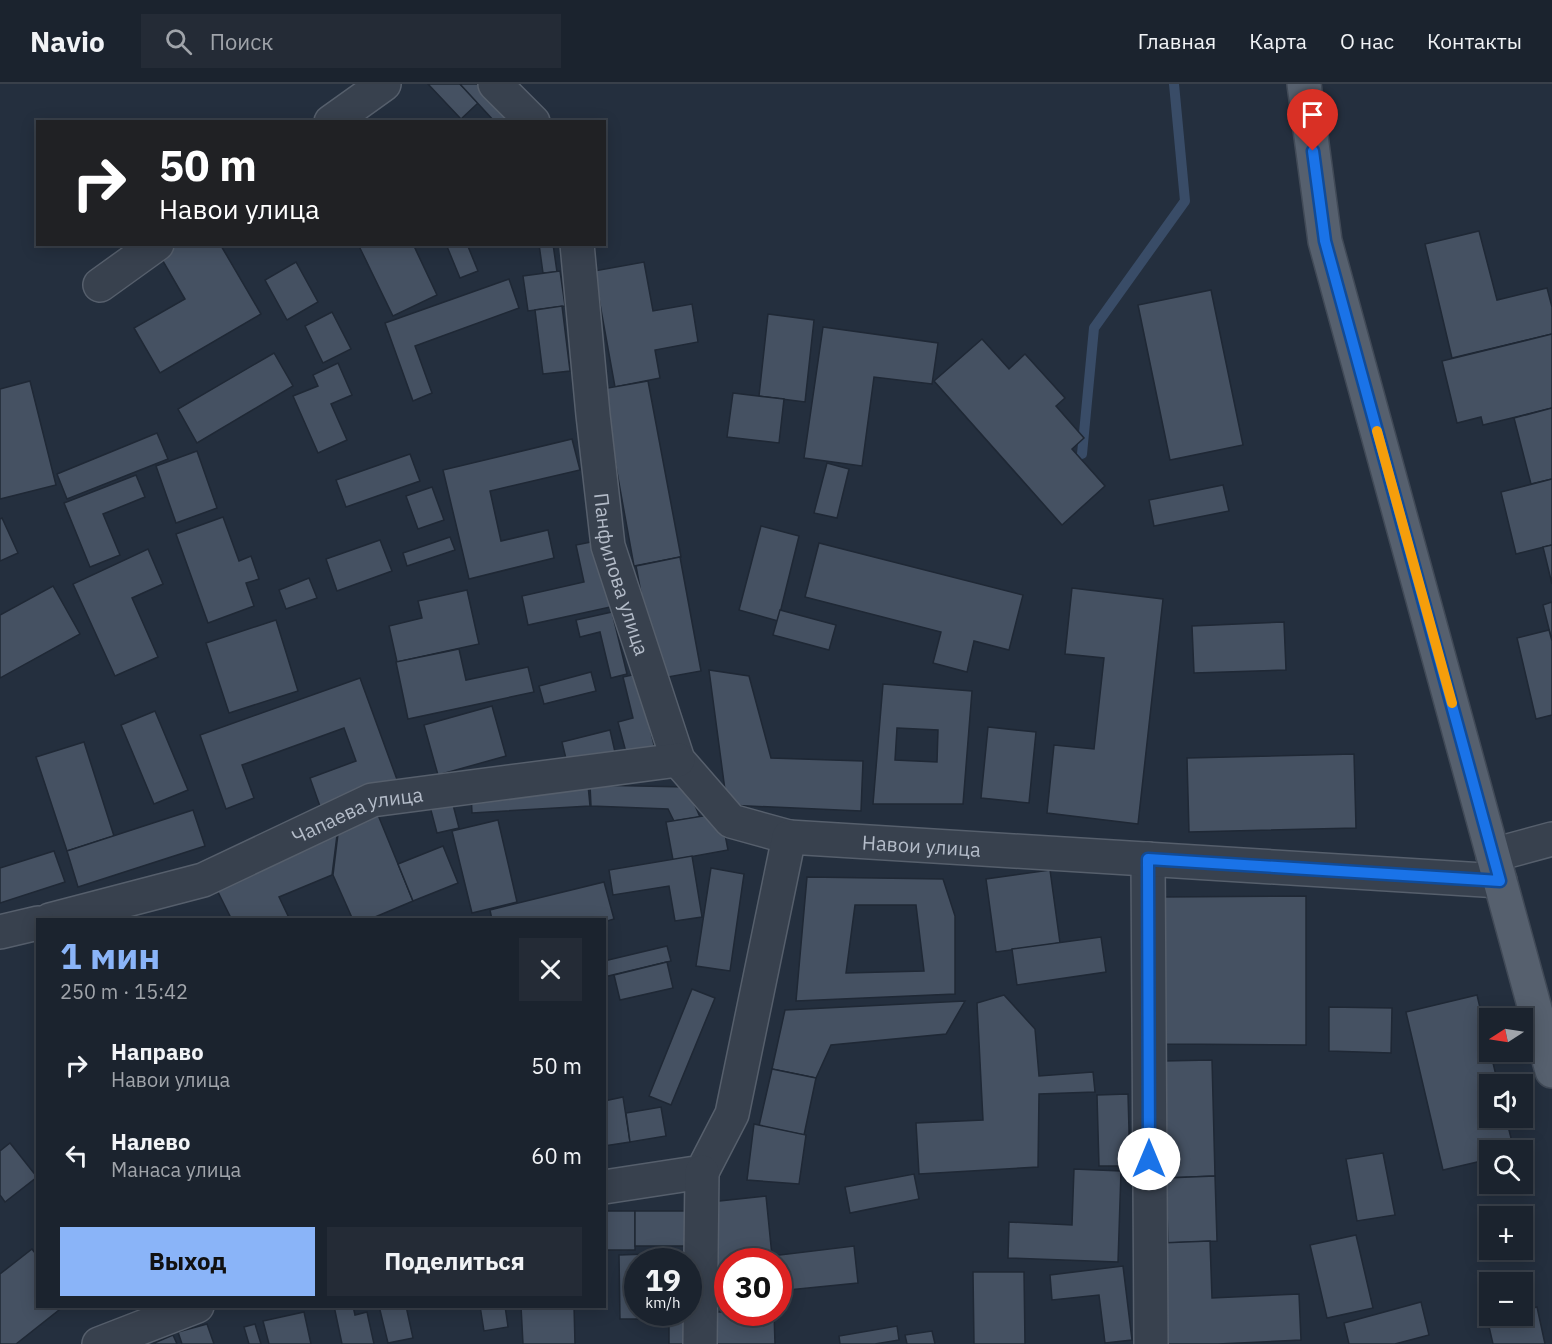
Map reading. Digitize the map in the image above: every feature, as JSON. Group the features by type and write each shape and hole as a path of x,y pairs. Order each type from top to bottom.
{"main road":[{"path":"1304,84 1325,241 1552,1071"}],"street":[{"path":"334,120 384,84"},
{"path":"495,84 531,120"},
{"path":"100,285 154,246"},
{"name":"Панфилова улица","path":"577,246 608,546 678,760 731,821 789,837"},
{"name":"Чапаева улица","path":"58,918 203,880 372,800 678,760"},
{"path":"700,1344 702,1172 732,1114 789,837"},
{"name":"Навои улица","path":"789,837 1148,859 1497,868 1552,839"},
{"path":"1148,859 1151,1344"},
{"path":"0,932 36,923"},
{"path":"606,1187 702,1172"},
{"path":"99,1344 192,1308"}],"building":[{"path":"428,84 460,84 478,103 461,119"},
{"path":"460,84 484,84 517,120 493,120"},
{"path":"1479,231 1497,300 1547,288 1552,307 1552,334 1452,358 1425,244"},
{"path":"176,246 221,246 261,314 160,373 134,328 185,299 160,256"},
{"path":"359,246 414,246 437,295 393,316"},
{"path":"447,246 468,246 478,271 460,278"},
{"path":"539,246 553,246 557,272 543,273"},
{"path":"296,262 318,302 287,320 265,280"},
{"path":"644,262 653,311 692,304 698,342 655,350 660,378 615,387 594,271"},
{"path":"560,271 565,306 528,311 523,276"},
{"path":"509,279 519,308 415,346 432,393 413,401 385,323"},
{"path":"1211,290 1243,445 1170,460 1138,305"},
{"path":"562,306 570,371 543,374 535,310"},
{"path":"332,312 351,349 323,363 305,326"},
{"path":"768,314 814,320 805,402 759,396"},
{"path":"823,327 938,343 932,384 874,377 862,466 804,458"},
{"path":"1552,334 1552,408 1483,425 1481,417 1457,423 1442,361"},
{"path":"982,339 1009,369 1025,354 1065,398 1056,406 1084,438 1072,449 1105,486 1062,525 934,381"},
{"path":"274,353 293,386 197,443 178,409"},
{"path":"338,363 352,395 331,404 347,440 318,453 293,396 318,386 313,375"},
{"path":"30,381 56,485 0,499 0,389"},
{"path":"648,381 681,557 634,566 602,389"},
{"path":"733,393 784,399 779,443 727,437"},
{"path":"1552,408 1552,479 1531,484 1514,418"},
{"path":"157,433 168,459 67,499 57,474"},
{"path":"572,439 580,470 490,491 501,541 548,530 554,558 469,579 443,470"},
{"path":"197,451 217,508 176,523 156,466"},
{"path":"410,454 420,481 346,507 336,480"},
{"path":"827,463 849,469 837,518 814,513"},
{"path":"136,475 145,497 103,514 120,555 90,567 64,503"},
{"path":"1552,479 1552,545 1516,554 1501,492"},
{"path":"1223,485 1229,511 1154,526 1149,500"},
{"path":"432,487 444,520 418,529 406,496"},
{"path":"223,517 239,561 251,556 259,579 246,583 254,606 208,623 176,534"},
{"path":"2,518 18,553 0,561 0,519"},
{"path":"761,526 799,536 778,621 739,610"},
{"path":"450,537 455,550 407,566 403,553"},
{"path":"380,540 392,571 337,591 326,559"},
{"path":"601,540 615,606 528,625 522,596 584,582 576,545"},
{"path":"819,543 1023,595 1009,650 974,641 967,672 933,663 941,632 805,597"},
{"path":"1552,545 1552,584 1543,547"},
{"path":"148,549 163,584 132,598 158,657 115,676 73,584"},
{"path":"680,557 701,671 657,679 636,566"},
{"path":"309,578 317,598 286,609 279,590"},
{"path":"53,586 80,634 0,678 0,615"},
{"path":"1072,588 1163,599 1138,824 1047,813 1054,745 1094,749 1104,658 1065,654"},
{"path":"467,590 479,644 397,662 389,626 422,618 418,601"},
{"path":"1552,602 1552,641 1543,605"},
{"path":"780,610 836,625 829,650 773,635"},
{"path":"612,612 627,674 611,678 600,632 580,637 576,620"},
{"path":"276,620 298,691 229,713 206,643"},
{"path":"1284,622 1286,670 1194,673 1192,626"},
{"path":"1549,630 1552,641 1552,715 1536,719 1517,638"},
{"path":"459,649 466,680 528,667 534,692 408,719 396,662"},
{"path":"709,670 749,676 771,758 863,761 861,811 727,805"},
{"path":"591,672 596,691 544,704 539,686"},
{"path":"637,674 655,749 627,756 618,722 633,718 623,677"},
{"path":"360,678 399,785 322,812 310,778 356,761 344,728 242,765 254,798 226,809 200,735"},
{"path":"883,684 972,691 963,804 873,804","holes":["897,728 938,730 937,762 895,760"]},
{"path":"492,706 506,756 438,775 424,725"},
{"path":"155,711 188,790 154,804 121,725"},
{"path":"988,727 1036,732 1029,803 981,798"},
{"path":"610,730 615,752 567,763 562,742"},
{"path":"84,742 114,836 67,851 36,757"},
{"path":"1354,754 1356,828 1189,832 1187,758"},
{"path":"588,785 590,806 472,813 471,793"},
{"path":"590,785 687,787 700,817 674,821 668,809 591,806"},
{"path":"450,793 459,828 437,833 428,799"},
{"path":"193,810 205,846 78,887 67,851"},
{"path":"721,813 728,850 673,860 666,822"},
{"path":"378,815 413,901 373,918 352,918 333,875 338,834"},
{"path":"498,820 517,902 472,913 452,831"},
{"path":"337,835 332,875 279,897 289,918 231,918 217,890"},
{"path":"443,846 458,883 413,901 398,864"},
{"path":"54,851 65,882 0,903 0,868"},
{"path":"692,856 702,917 675,921 669,886 613,895 609,870"},
{"path":"711,868 744,874 730,971 696,966"},
{"path":"1050,870 1060,943 996,952 986,879"},
{"path":"807,877 943,879 955,916 955,994 796,1001","holes":["855,905 916,905 924,971 846,973"]},
{"path":"604,882 614,919 606,921 606,918 492,918 490,910"},
{"path":"1306,896 1306,1045 1166,1044 1161,897"},
{"path":"1101,937 1106,972 1017,985 1012,949"},
{"path":"667,946 671,961 606,977 606,961"},
{"path":"667,962 673,988 620,1000 614,975"},
{"path":"692,989 715,998 671,1105 649,1096"},
{"path":"1004,995 1035,1029 1039,1076 1093,1072 1095,1092 1039,1094 1038,1167 919,1174 916,1123 983,1120 977,1003"},
{"path":"1477,995 1480,1008 1479,1062 1493,1062 1496,1074 1479,1074 1479,1128 1508,1128 1512,1140 1479,1140 1479,1162 1443,1170 1406,1012"},
{"path":"965,1001 946,1034 831,1045 816,1078 772,1069 785,1010"},
{"path":"1329,1007 1392,1008 1391,1053 1329,1051"},
{"path":"1212,1060 1215,1176 1166,1178 1163,1061"},
{"path":"772,1069 816,1078 804,1135 759,1126"},
{"path":"1128,1094 1130,1166 1099,1166 1097,1095"},
{"path":"623,1097 630,1142 606,1146 606,1101"},
{"path":"661,1107 666,1136 630,1142 626,1113"},
{"path":"754,1124 806,1135 799,1184 747,1180"},
{"path":"10,1143 36,1176 5,1202 0,1195 0,1151"},
{"path":"1383,1153 1395,1215 1357,1221 1346,1159"},
{"path":"1074,1169 1121,1171 1118,1262 1008,1258 1009,1222 1072,1225"},
{"path":"914,1174 919,1199 850,1213 845,1187"},
{"path":"1215,1176 1217,1241 1168,1243 1166,1178"},
{"path":"766,1196 771,1248 715,1248 710,1202"},
{"path":"606,1211 635,1211 635,1248 606,1250"},
{"path":"635,1211 695,1211 695,1246 635,1246"},
{"path":"1356,1235 1373,1308 1327,1318 1310,1245"},
{"path":"1210,1241 1212,1298 1299,1294 1301,1340 1164,1344 1160,1243"},
{"path":"854,1246 858,1283 792,1290 792,1254"},
{"path":"32,1249 36,1254 36,1308 61,1308 16,1344 0,1344 0,1274"},
{"path":"619,1255 624,1255 624,1319 620,1319"},
{"path":"1123,1266 1132,1340 1105,1343 1099,1295 1052,1300 1050,1275"},
{"path":"973,1272 1024,1272 1025,1344 974,1344"},
{"path":"1421,1302 1429,1335 1395,1344 1349,1344 1344,1323"},
{"path":"1537,1307 1545,1344 1493,1344 1489,1326 1533,1326 1533,1308"},
{"path":"334,1308 353,1308 355,1315 367,1312 374,1344 342,1344"},
{"path":"379,1308 406,1308 413,1338 388,1343"},
{"path":"480,1308 505,1308 508,1327 484,1331"},
{"path":"521,1308 574,1308 575,1344 523,1344"},
{"path":"304,1312 311,1344 269,1344 263,1321"},
{"path":"207,1324 214,1344 182,1344 178,1332"},
{"path":"255,1324 261,1344 249,1344 244,1327"},
{"path":"669,1326 689,1326 690,1344 669,1344"},
{"path":"715,1326 774,1326 775,1344 716,1344"},
{"path":"897,1326 899,1340 875,1344 840,1344 839,1336"},
{"path":"932,1331 935,1344 907,1344 905,1335"},
{"path":"173,1335 177,1344 152,1344"}],"waterway":[{"path":"1082,454 1094,328 1185,201 1174,84"}],"slow traffic":[{"path":"1377,431 1452,703"}],"route":[{"path":"1149,1159 1148,859 1500,881 1325,241 1313,151"}]}
